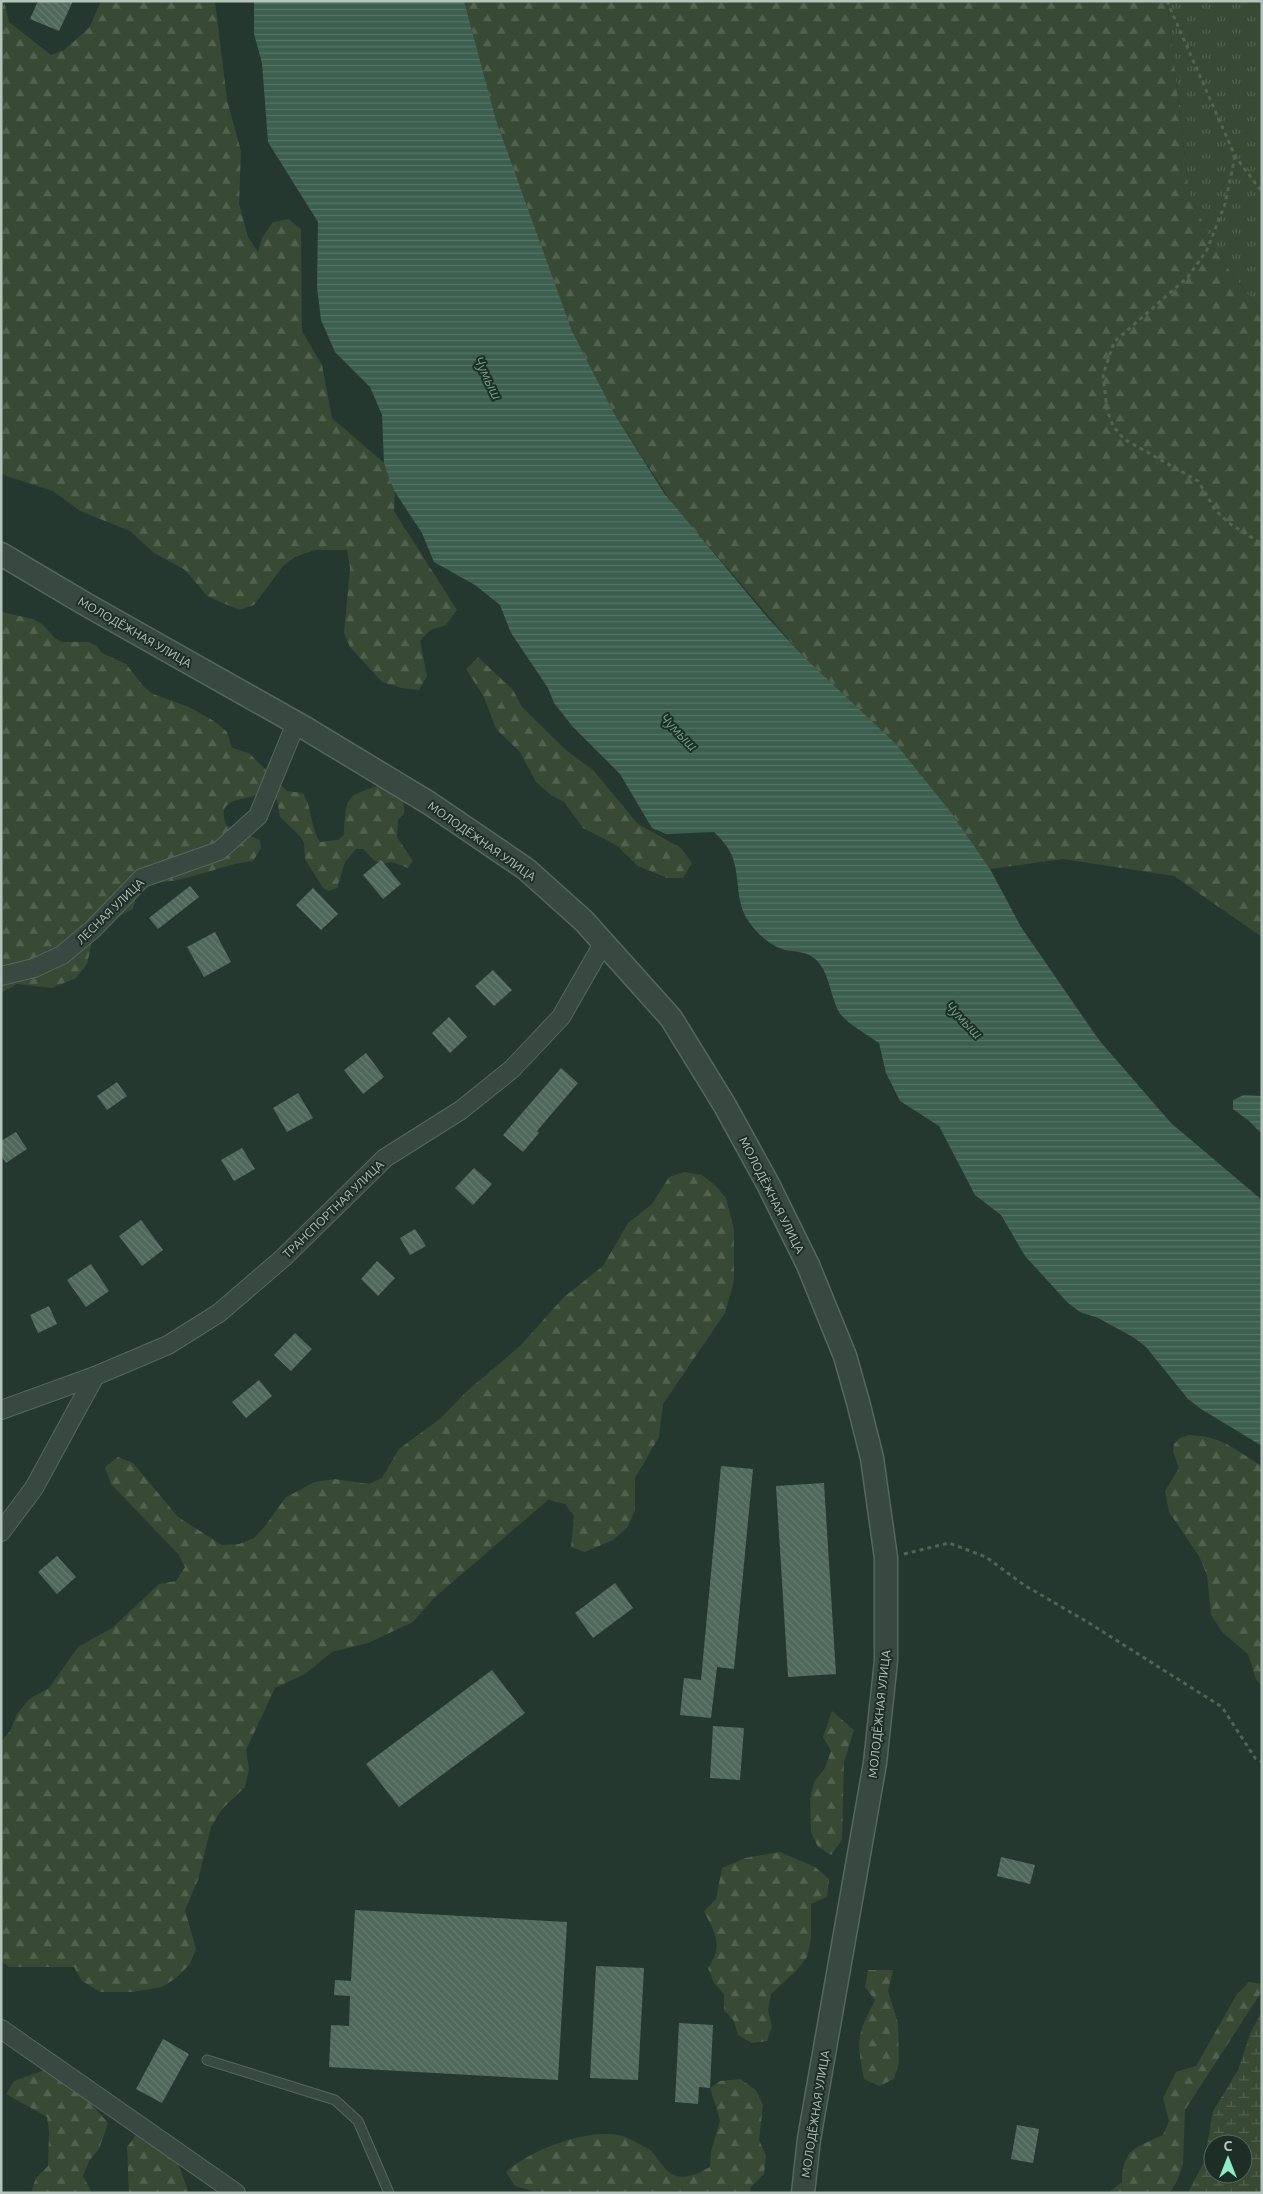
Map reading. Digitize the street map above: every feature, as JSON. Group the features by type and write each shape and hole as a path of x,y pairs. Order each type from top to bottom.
{"street":[{"name":"МОЛОДЁЖНАЯ УЛИЦА","path":"1,554 87,605 296,723 429,803 526,869 584,921 671,1018 700,1062 768,1184 808,1265 845,1356 872,1458 886,1558 886,1661 875,1763 809,2139 803,2193"},
{"name":"ЛЕСНАЯ УЛИЦА","path":"1,976 34,968 62,955 93,929 142,878 219,851 258,816 296,723"},
{"name":"ТРАНСПОРТНАЯ УЛИЦА","path":"1,1410 95,1376 168,1345 219,1313 282,1258 385,1158 461,1110 512,1069 561,1017 604,942"},
{"path":"1,1532 34,1488 95,1376"},
{"path":"1,2029 236,2193"}],"lane":[{"path":"207,2060 335,2100 358,2120 389,2193"}],"path":[{"path":"1167,1 1235,156 1262,192"},
{"path":"1235,156 1225,204 1207,250 1188,277 1114,342 1103,375 1107,410 1113,426 1124,440 1198,481 1216,511 1229,523 1262,544"},
{"path":"886,1558 949,1543 986,1557 1024,1585 1222,1706 1255,1758 1262,1762"}],"green space":[{"path":"1,1 4,1 9,22 51,55 64,50 89,28 101,1 215,1 227,100 241,151 239,204 248,237 258,252 262,238 273,222 288,219 301,229 302,331 322,365 332,418 384,463 395,492 394,511 457,610 446,625 430,630 420,641 427,676 419,690 401,688 382,682 350,647 344,633 350,568 347,550 315,550 295,557 283,566 254,605 239,610 207,596 185,570 154,553 130,531 80,511 53,491 6,476 1,472"},
{"path":"464,1 1167,1 1189,193 1218,255 1262,313 1262,937 1174,876 1063,859 990,869 950,811 896,744 802,655 674,506 615,415 572,331 496,120"},
{"path":"1167,1 1262,1 1262,313 1218,255 1189,193"},
{"path":"1,612 33,619 42,624 55,638 62,642 88,642 97,646 102,653 126,664 144,687 153,694 189,707 214,721 227,732 232,748 249,753 287,791 303,793 308,804 314,830 320,842 338,840 344,835 347,804 355,795 384,784 389,787 397,792 404,804 404,814 398,820 397,837 413,861 408,868 392,862 383,864 375,861 363,849 356,849 345,862 337,888 329,891 323,888 305,859 304,843 300,836 280,817 277,800 265,789 251,797 228,804 224,812 227,826 260,840 261,848 253,861 235,864 179,880 139,885 133,909 107,923 93,937 87,964 76,978 52,988 17,984 1,993"},
{"path":"478,657 513,690 522,707 566,750 593,770 638,824 681,848 692,863 683,878 667,878 638,866 616,845 583,828 564,802 551,795 536,782 520,752 496,729 484,697 466,669"},
{"path":"685,1172 702,1175 716,1186 726,1198 734,1230 734,1281 725,1313 663,1404 659,1437 635,1478 635,1511 627,1528 613,1540 585,1552 571,1547 574,1516 565,1504 548,1500 434,1598 413,1622 368,1643 332,1652 305,1674 275,1688 246,1750 249,1769 245,1787 222,1809 211,1827 198,1880 185,1910 196,1949 190,1964 176,1978 162,1987 132,1992 100,1992 82,1981 74,1967 9,1967 1,1961 1,1742 10,1731 17,1714 29,1699 49,1688 78,1647 112,1628 159,1584 176,1581 185,1567 178,1554 111,1484 105,1467 118,1457 133,1463 178,1517 222,1545 239,1544 254,1538 286,1497 315,1482 335,1479 369,1484 382,1478 399,1449 441,1418 466,1392 520,1346 564,1297 603,1266 628,1223 652,1204 669,1177"},
{"path":"1189,1435 1210,1438 1227,1444 1262,1466 1262,1687 1256,1679 1248,1654 1223,1633 1211,1615 1207,1575 1199,1556 1169,1512 1165,1491 1179,1468 1173,1452 1174,1444 1180,1438"},
{"path":"832,1711 854,1730 844,1762 842,1840 831,1855 818,1847 811,1832 810,1799 814,1782 825,1768 831,1751 823,1737"},
{"path":"780,1852 815,1867 829,1879 827,1897 811,1904 811,1939 807,1957 797,1970 771,1994 768,2010 772,2026 767,2041 752,2043 738,2035 734,2021 724,2010 724,1994 714,1983 708,1968 713,1960 717,1945 704,1911 716,1899 722,1868 745,1858"},
{"path":"868,1970 893,1970 888,1991 898,2023 899,2062 894,2079 879,2086 864,2079 859,2045 862,2030 875,2000 865,1987"},
{"path":"1249,1982 1262,1984 1262,1991 1185,2110 1183,2164 1170,2193 1108,2193 1122,2182 1128,2155 1138,2147 1163,2135 1169,2121 1163,2098 1176,2072 1196,2066 1237,1994"},
{"path":"1262,2011 1262,2193 1188,2193 1203,2164 1203,2184 1253,2184 1253,2134 1209,2134 1213,2111 1238,2070 1250,2034"},
{"path":"44,2070 73,2083 108,2123 99,2149 89,2161 83,2176 92,2193 31,2193 36,2178 48,2166 49,2132 47,2117 6,2094 14,2081"},
{"path":"740,2079 756,2090 763,2105 759,2140 766,2156 764,2174 751,2187 750,2193 539,2193 515,2186 506,2172 516,2164 543,2149 575,2138 605,2134 622,2136 647,2148 672,2174 686,2177 699,2173 710,2167 711,2152 720,2120 710,2088 720,2081"},
{"path":"136,2135 153,2135 166,2144 176,2160 189,2193 129,2193 127,2147"}],"water":[{"name":"Чумыш","path":"254,1 464,1 496,120 572,331 615,415 664,493 767,617 802,655 896,744 950,811 990,869 1021,927 1099,1040 1171,1123 1262,1200 1262,1446 1188,1399 1146,1347 1133,1337 1098,1318 1080,1312 1068,1303 1025,1256 1001,1215 975,1195 939,1126 900,1101 886,1073 879,1043 842,1016 820,964 807,954 775,946 760,935 749,922 744,914 739,898 735,865 722,840 714,832 666,834 652,828 620,774 573,727 554,703 548,688 511,633 500,605 475,585 434,562 422,533 395,492 389,478 384,463 382,415 370,387 335,352 321,320 317,287 318,222 268,142 262,63 254,34"},
{"path":"1244,1095 1262,1096 1262,1134 1233,1109 1233,1100"}],"building":[{"path":"38,1 73,1 59,31 30,19"},
{"path":"381,860 401,884 383,899 363,875"},
{"path":"190,886 199,897 158,929 149,918"},
{"path":"313,888 338,914 321,930 296,905"},
{"path":"215,932 231,962 204,977 187,947"},
{"path":"493,970 512,990 494,1006 475,986"},
{"path":"449,1017 467,1037 450,1053 432,1033"},
{"path":"366,1053 384,1077 363,1094 344,1070"},
{"path":"561,1068 578,1083 537,1131 539,1133 523,1152 503,1135"},
{"path":"117,1082 127,1096 107,1110 97,1096"},
{"path":"298,1093 313,1118 287,1132 273,1108"},
{"path":"16,1132 27,1149 6,1163 1,1155 1,1141"},
{"path":"242,1148 255,1169 234,1181 221,1160"},
{"path":"474,1168 492,1184 473,1205 455,1188"},
{"path":"141,1220 163,1250 142,1266 119,1236"},
{"path":"415,1229 426,1246 410,1255 400,1238"},
{"path":"377,1261 395,1278 378,1296 361,1279"},
{"path":"91,1264 109,1291 86,1307 67,1280"},
{"path":"49,1306 57,1324 38,1333 30,1315"},
{"path":"295,1333 312,1349 291,1371 274,1355"},
{"path":"259,1380 272,1396 246,1418 232,1402"},
{"path":"721,1466 753,1469 734,1669 717,1667 711,1718 680,1715 684,1678 701,1680"},
{"path":"824,1483 836,1674 788,1677 776,1486"},
{"path":"57,1556 76,1577 57,1594 38,1572"},
{"path":"615,1583 633,1608 593,1638 575,1613"},
{"path":"492,1670 525,1713 399,1807 366,1764"},
{"path":"713,1726 744,1728 740,1780 710,1778"},
{"path":"1001,1857 1035,1865 1030,1884 997,1876"},
{"path":"355,1910 567,1922 558,2080 329,2067 331,2025 349,2026 350,1996 334,1995 335,1980 351,1981"},
{"path":"596,1966 644,1968 638,2080 590,2078"},
{"path":"679,2023 713,2025 710,2088 699,2087 698,2104 675,2102"},
{"path":"163,2039 189,2054 162,2103 136,2089"},
{"path":"1017,2125 1039,2129 1033,2163 1011,2159"}]}
